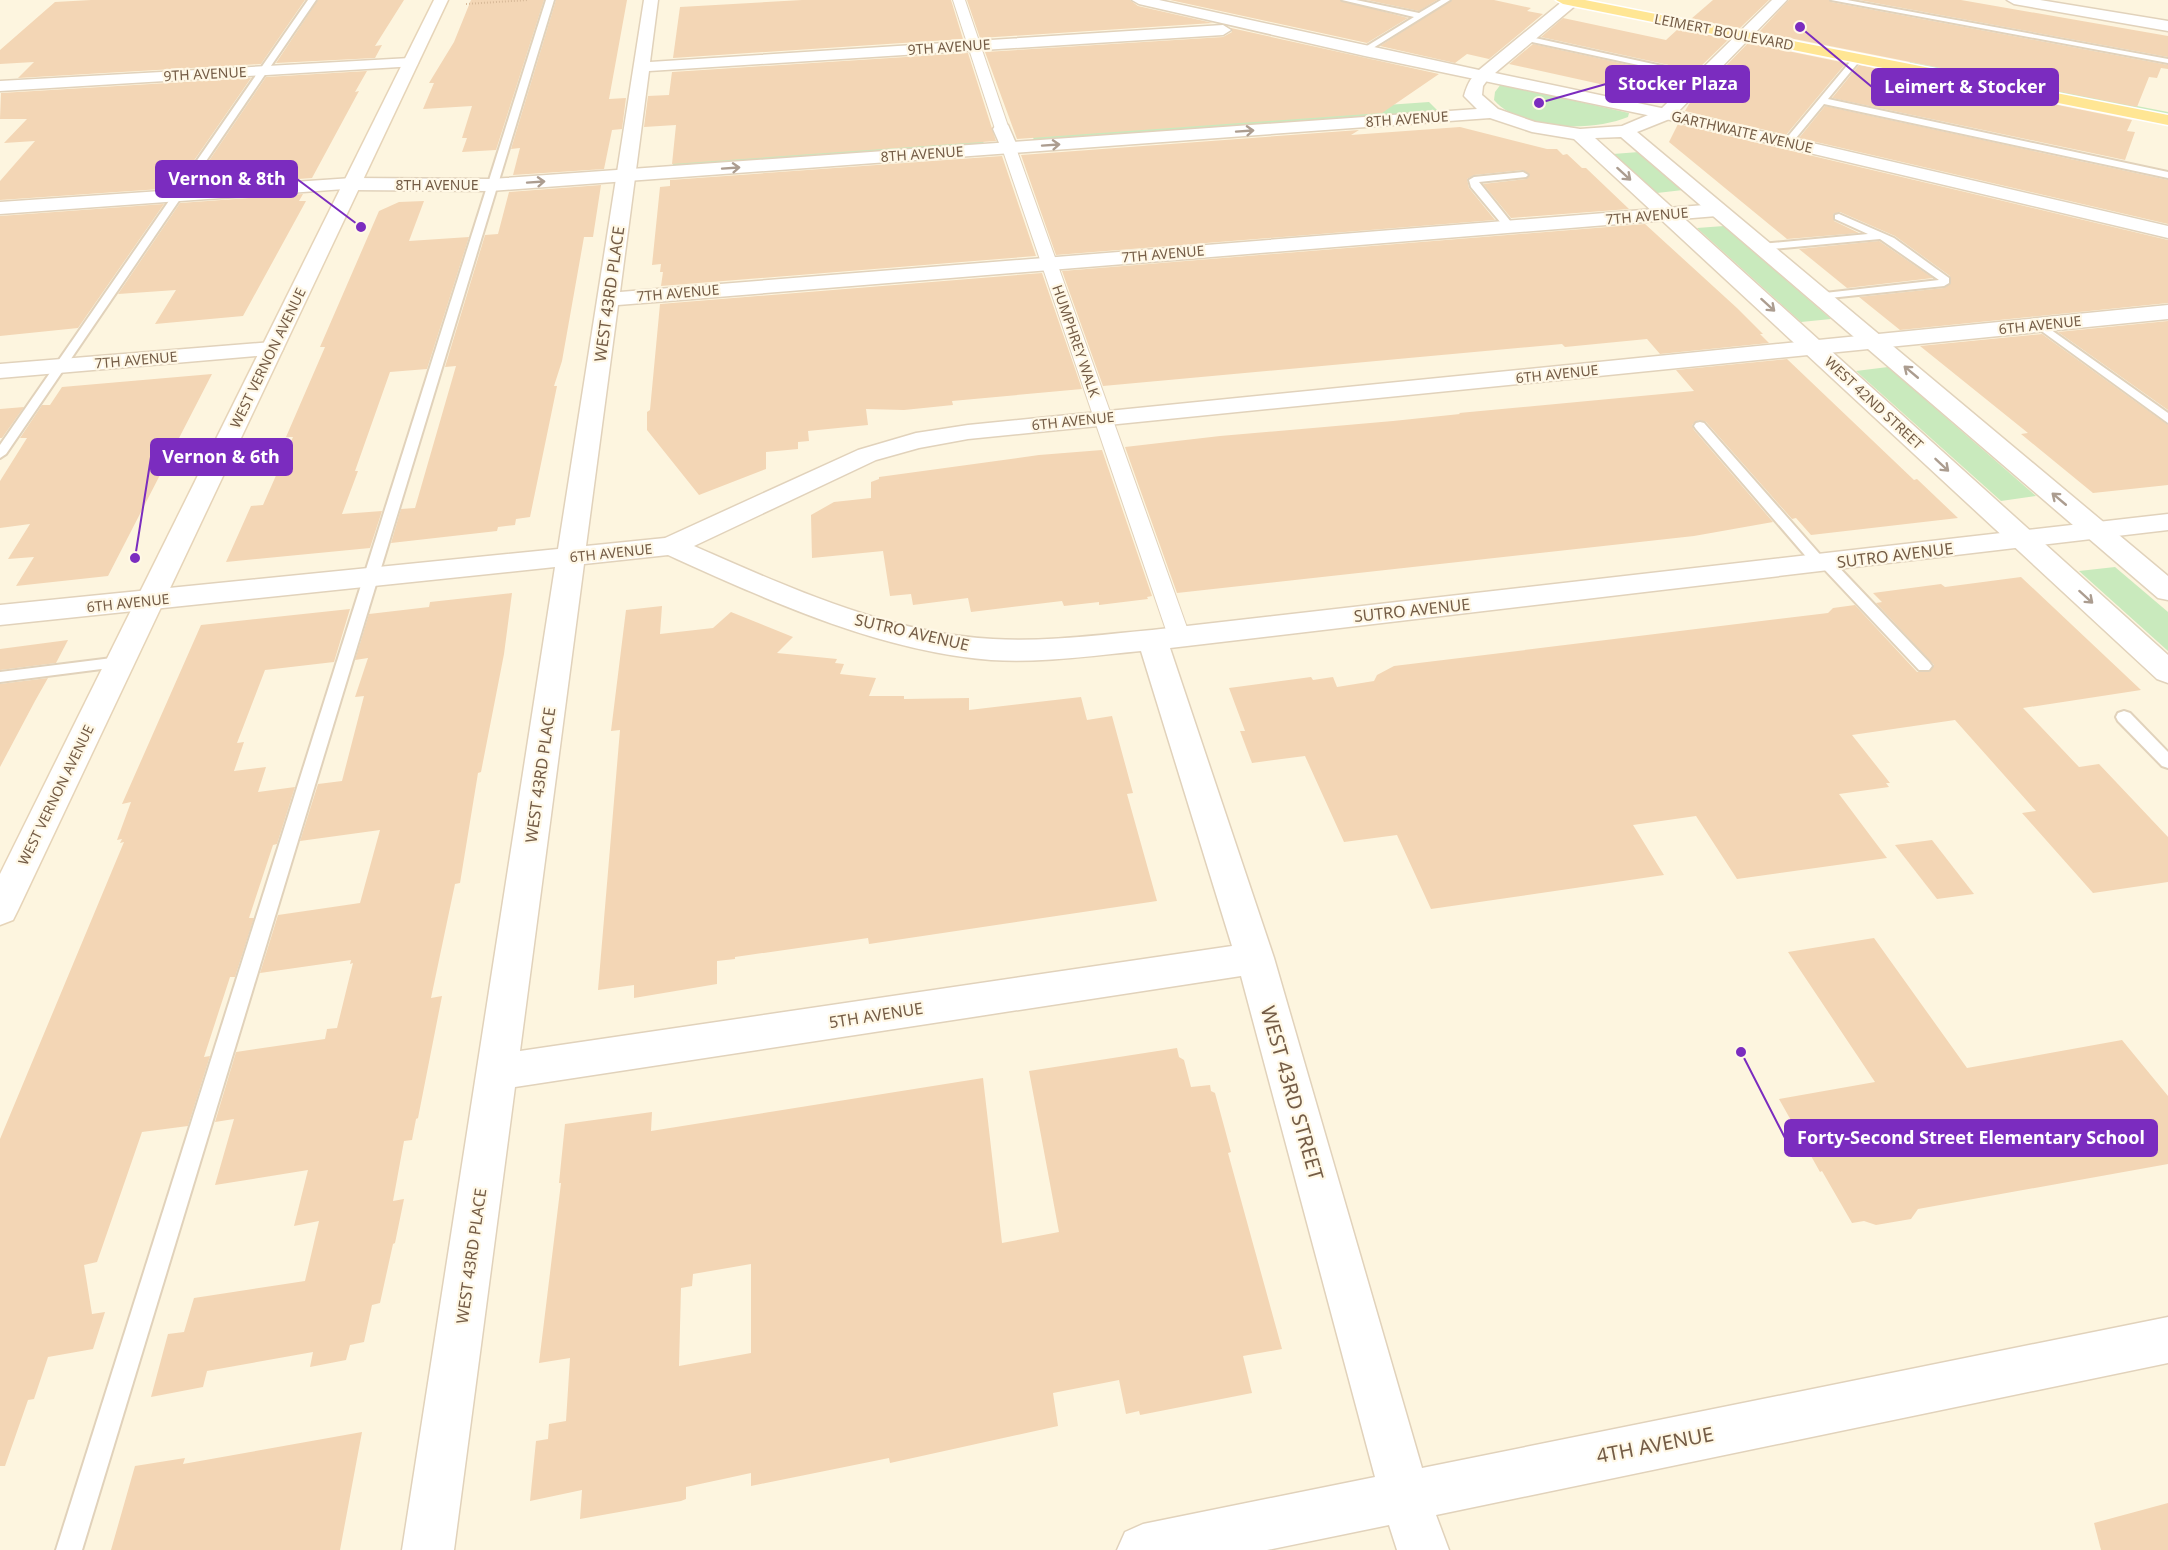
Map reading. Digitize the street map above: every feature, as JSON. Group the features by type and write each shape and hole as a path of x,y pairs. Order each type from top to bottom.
{"main road":[{"name":"LEIMERT BOULEVARD","path":"1617,0 1857,58 2168,120"},
{"name":"LEIMERT BOULEVARD","path":"1567,1 2168,107"}],"street":[{"name":"WEST 43RD PLACE","path":"428,1550 651,0"},
{"path":"959,0 1009,148"},
{"name":"GARTHWAITE AVENUE","path":"1139,0 1365,51 1666,114 2168,232"},
{"path":"1567,1 1483,75 1475,86 1473,96 1492,113 1532,127 1580,134 1625,131 1666,114 1780,0"},
{"path":"2014,0 2168,26"},
{"name":"WEST VERNON AVENUE","path":"0,910 440,3"},
{"path":"2132,20 2153,14 2168,13"},
{"name":"9TH AVENUE","path":"642,67 1257,27"},
{"name":"9TH AVENUE","path":"0,86 410,63"},
{"name":"8TH AVENUE","path":"1453,97 1473,96"},
{"name":"8TH AVENUE","path":"352,184 491,185 628,160 1009,148 1492,113"},
{"name":"8TH AVENUE","path":"979,130 1026,127"},
{"path":"1625,131 2168,591"},
{"name":"WEST 42ND STREET","path":"1580,134 2168,672"},
{"name":"HUMPHREY WALK","path":"1009,148 1103,419 1165,638"},
{"name":"8TH AVENUE","path":"0,208 352,184 523,162"},
{"name":"7TH AVENUE","path":"608,299 1718,210"},
{"name":"6TH AVENUE","path":"0,615 671,546 802,483 867,455 916,441 968,432 2168,312"},
{"name":"7TH AVENUE","path":"0,371 272,349"},
{"name":"SUTRO AVENUE","path":"671,546 778,594 871,626 961,646 1037,651 2097,532 2168,522"},
{"name":"WEST 43RD STREET","path":"1165,638 1405,1496 1423,1550"},
{"name":"5TH AVENUE","path":"497,1072 1255,958"},
{"name":"4TH AVENUE","path":"1143,1550 2168,1340"}],"lane":[{"path":"0,454 312,0"},
{"path":"69,1550 550,0"},
{"path":"1346,0 1421,16"},
{"path":"1365,51 1446,0"},
{"path":"1835,0 2168,61"},
{"path":"1526,38 1703,77"},
{"path":"1788,142 1857,58"},
{"path":"1823,101 2168,175"},
{"path":"1510,226 1474,185 1474,180 1523,175"},
{"path":"1820,296 1944,284 1945,280 1882,236 1839,217"},
{"path":"1761,247 1882,236"},
{"path":"2040,325 2168,418"},
{"path":"1700,426 1823,563 1924,666"},
{"path":"0,677 120,662"},
{"path":"2124,717 2168,762"}],"path":[{"path":"440,3 528,0"}],"green space":[{"path":"1910,62 2168,112 2168,116 1908,65"},
{"path":"1501,84 1629,113 1628,117 1596,125 1558,126 1539,123 1521,118 1494,100 1495,92"},
{"path":"1429,102 1438,111 1034,140 1030,130"},
{"path":"981,134 984,144 673,166 674,155"},
{"path":"1639,152 1683,190 1657,193 1613,154"},
{"path":"1724,226 1831,319 1801,322 1697,228"},
{"path":"1888,367 2036,496 2001,501 1856,371"},
{"path":"2115,567 2168,612 2168,651 2079,571"}],"building":[{"path":"305,0 261,64 18,78 34,62 0,64 0,50 55,2"},
{"path":"318,0 404,0 375,46 382,45 375,58 276,63"},
{"path":"471,0 544,0 496,150 462,152 467,138 462,138 472,106 423,109 434,83 429,83 454,42"},
{"path":"556,0 627,0 609,99 626,98 622,129 612,130 604,169 513,175 520,148 511,149"},
{"path":"802,0 951,0 963,39 673,58 680,7"},
{"path":"967,0 1130,0 1138,6 1213,23 980,38"},
{"path":"1170,0 1340,0 1408,18 1367,43"},
{"path":"1367,0 1437,0 1419,11"},
{"path":"1452,0 1494,0 1531,8 1527,11 1543,14 1489,59 1467,54 1455,63 1380,46"},
{"path":"1713,0 1769,0 1740,28 1691,19"},
{"path":"1789,0 1829,0 2168,65 2168,69 2161,68 2157,78 2149,77 2137,107 1759,32"},
{"path":"1859,0 1961,0 2168,36 2168,57"},
{"path":"1563,18 1666,40 1678,29 1729,39 1696,71 1541,37"},
{"path":"1231,28 1439,74 1382,113 1017,139 985,52 1223,37 1232,32"},
{"path":"1748,43 1846,63 1786,135 1685,111 1689,104"},
{"path":"1533,44 1689,78 1668,99 1509,64"},
{"path":"968,53 996,141 672,164 676,125 644,127 648,96 669,95 672,72"},
{"path":"1859,65 2132,120 2127,131 2135,132 2125,160 1832,98"},
{"path":"367,71 355,92 359,91 312,178 191,187 266,77"},
{"path":"251,78 175,188 0,200 0,181 35,141 4,143 27,119 0,119 1,93"},
{"path":"1825,106 2168,180 2168,224 1799,138"},
{"path":"1678,124 2168,240 2168,303 1900,330 1859,297 1944,288 1951,283 1950,276 1895,236 1840,212 1833,214 1834,221 1859,233 1787,239 1669,142"},
{"path":"1460,127 1547,149 1557,149 1563,155 1567,154 1582,168 1586,168 1629,209 1511,218 1483,184 1526,179 1530,175 1523,170 1474,175 1467,179 1469,188 1495,220 1056,255 1021,155 1359,130 1351,135"},
{"path":"1002,156 1036,256 661,286 663,272 660,272 661,264 652,265 660,187 670,186 670,180"},
{"path":"601,185 593,237 584,237 562,361 554,386 557,386 530,517 516,519 515,525 498,527 497,531 391,543 401,509 415,508 456,366 445,367 485,235 498,234 509,192"},
{"path":"303,194 299,201 306,201 243,316 155,324 176,290 118,294 180,203"},
{"path":"424,201 409,241 469,237 427,369 390,372 355,471 358,471 342,514 382,511 370,548 226,562 251,506 263,505 293,437 286,437 325,347 320,347 379,211 399,202"},
{"path":"164,204 78,328 0,336 0,216"},
{"path":"1645,224 1737,308 1769,343 1660,354 1647,339 1565,347 1562,344 1103,386 1062,271"},
{"path":"1879,241 1933,278 1847,288 1799,249"},
{"path":"1042,273 1082,389 952,401 953,405 904,410 866,409 868,425 808,431 809,441 798,442 798,449 766,452 766,469 699,495 647,430 647,412 650,410 660,304"},
{"path":"2168,321 2168,410 2058,332"},
{"path":"2042,334 2168,425 2168,485 2093,493 2021,434 2028,433 1920,346"},
{"path":"1787,359 1914,480 1917,479 1958,518 1811,535 1796,518 1792,519 1706,422 1699,420 1692,425 1694,430 1773,522 1694,536 1177,593 1125,447 1694,391 1676,370"},
{"path":"212,374 108,576 16,586 34,557 8,559 30,524 0,528 0,481 27,438 20,438 42,405 50,405 62,387"},
{"path":"24,407 2,438 0,438 0,409"},
{"path":"1102,450 1152,596 1147,597 1148,599 1099,605 1099,602 1064,606 1062,601 971,612 968,598 913,605 911,594 890,596 883,551 812,558 811,515 834,502 871,498 871,482 879,477 1039,455"},
{"path":"2021,577 2141,690 2023,708 2079,767 2099,764 2168,837 2168,882 2093,893 2022,813 2036,811 1955,720 1852,735 1890,783 1886,783 1889,787 1839,794 1887,858 1737,879 1696,816 1633,825 1664,875 1431,909 1397,835 1344,842 1305,756 1252,763 1240,731 1245,731 1229,688 1311,677 1313,680 1333,677 1337,687 1374,681 1377,675 1394,666 1828,613 1833,608 1855,605 1917,672 1929,672 1934,665 1876,603 1882,602 1873,593"},
{"path":"512,593 504,654 481,772 478,773 460,883 455,884 431,998 442,996 418,1118 412,1140 404,1141 393,1201 404,1199 380,1303 372,1305 364,1342 350,1345 346,1360 310,1367 313,1352 207,1371 203,1387 151,1397 168,1334 184,1332 194,1298 305,1281 319,1221 294,1226 308,1170 215,1185 234,1119 215,1122 236,1052 325,1039 327,1029 337,1028 353,963 350,964 351,960 260,973 278,915 360,903 380,830 300,841 318,784 342,781 364,696 355,697 368,658 355,660 369,614 429,607 430,602"},
{"path":"662,606 660,634 713,628 731,612 793,637 777,653 837,659 835,663 844,664 840,674 876,678 869,696 904,696 904,699 969,698 969,710 1081,697 1087,720 1112,716 1133,793 1127,794 1157,901 869,944 868,938 735,957 735,959 717,961 717,984 634,998 634,985 598,990 620,730 611,731 626,610"},
{"path":"350,609 334,662 265,670 237,743 244,742 234,771 266,767 258,792 295,787 277,844 273,845 249,918 254,918 235,977 230,977 204,1057 210,1056 188,1126 142,1132 97,1262 84,1265 92,1314 105,1312 93,1349 48,1357 34,1399 28,1400 5,1466 0,1466 0,1139 124,842 120,843 122,839 117,840 131,802 122,804 201,625"},
{"path":"68,640 56,663 0,670 0,649"},
{"path":"48,678 35,701 0,767 0,684"},
{"path":"1932,840 1974,894 1937,899 1895,845"},
{"path":"1874,938 1967,1068 2122,1040 2168,1096 2168,1164 1918,1209 1911,1219 1876,1225 1864,1221 1852,1223 1779,1099 1875,1082 1788,952"},
{"path":"1177,1048 1179,1057 1184,1060 1191,1087 1210,1085 1211,1091 1215,1093 1231,1152 1228,1153 1282,1349 1243,1356 1252,1393 1140,1415 1139,1411 1126,1414 1119,1380 1053,1393 1058,1426 890,1463 889,1458 751,1486 751,1473 686,1487 686,1499 681,1501 580,1519 582,1490 530,1501 536,1441 548,1439 549,1424 566,1421 570,1358 539,1363 561,1183 559,1183 565,1124 652,1112 651,1131 983,1078 1002,1243 1059,1232 1029,1071","holes":["751,1264 751,1353 679,1366 681,1288 692,1286 693,1274"]},
{"path":"362,1432 340,1550 111,1550 135,1466 185,1458 183,1464"},
{"path":"2168,1503 2168,1550 2101,1550 2094,1523"}],"place":[{"name":"Leimert & Stocker","path":"1800,27"},
{"name":"Stocker Plaza","path":"1539,103"},
{"name":"Vernon & 8th","path":"361,227"},
{"name":"Vernon & 6th","path":"135,558"},
{"name":"Forty-Second Street Elementary School","path":"1741,1052"}]}
